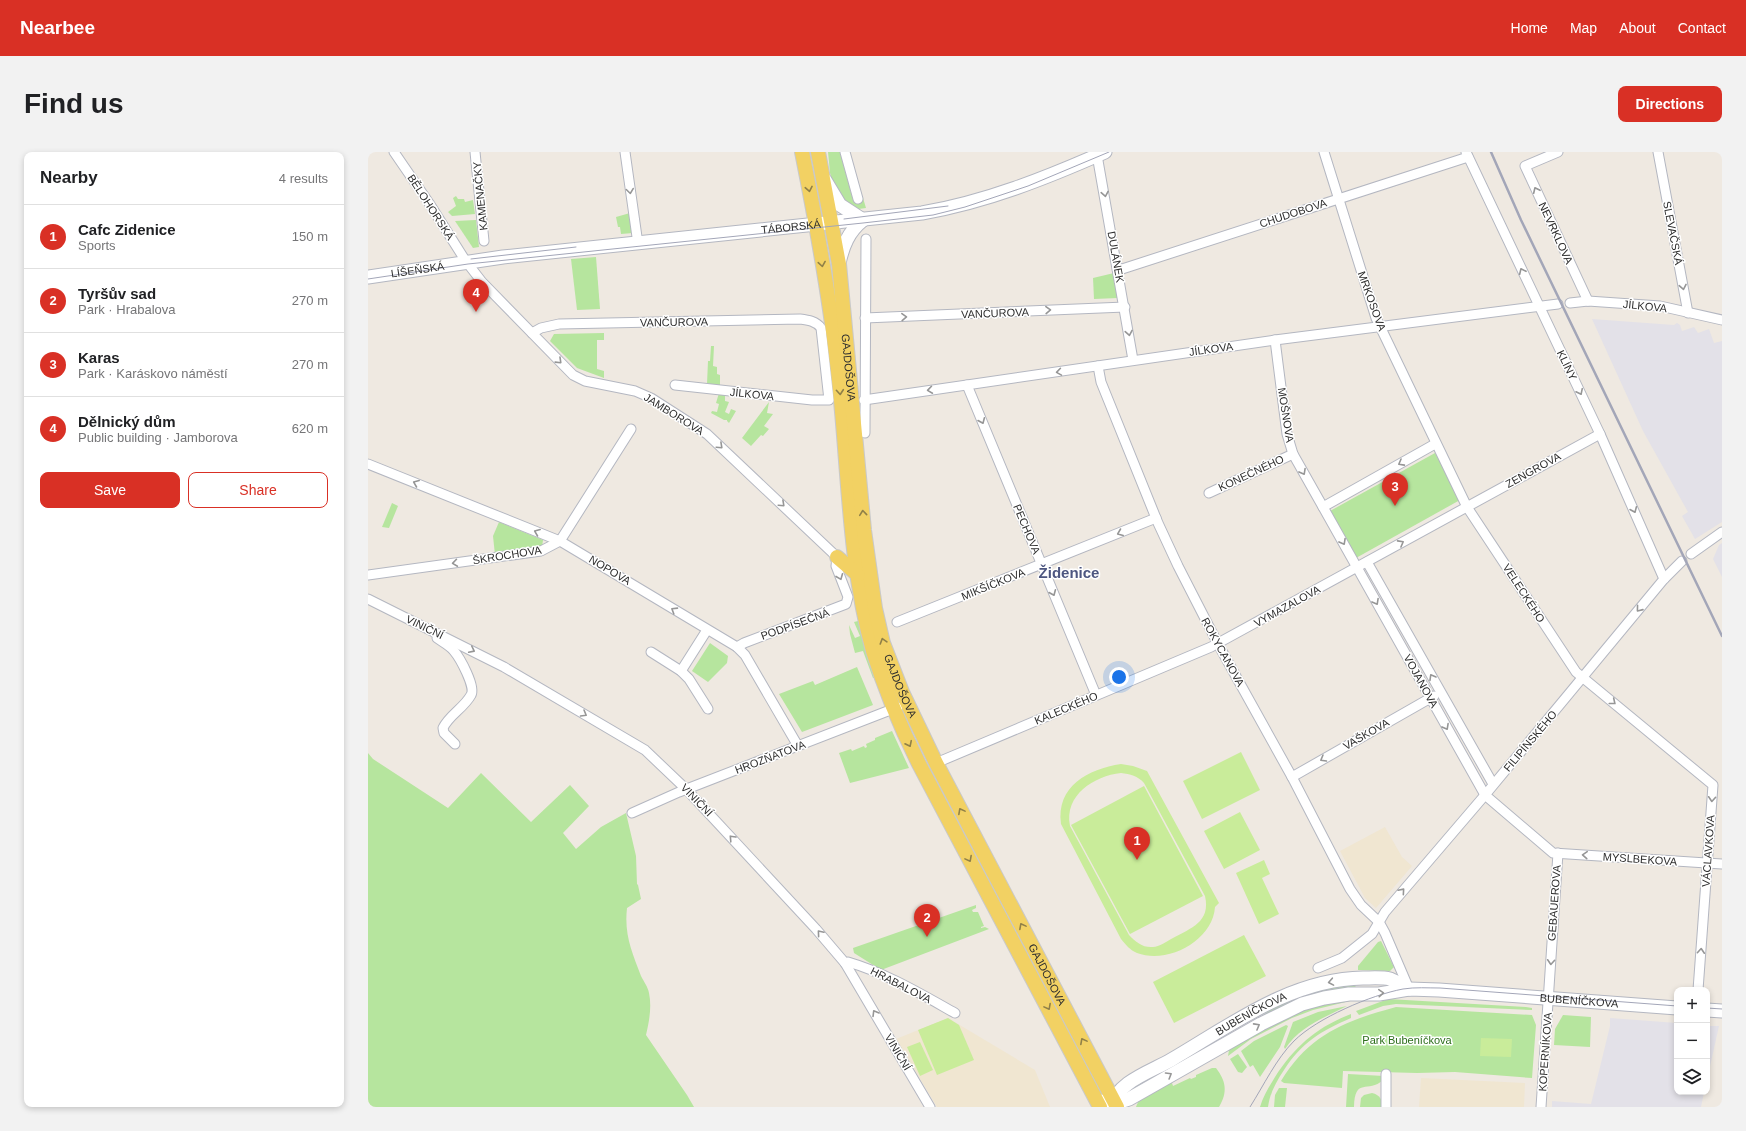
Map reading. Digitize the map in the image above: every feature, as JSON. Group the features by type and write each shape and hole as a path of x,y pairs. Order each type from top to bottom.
{"main road":[{"name":"GAJDOŠOVA","path":"802,152 816,225 837,364 858,575 873,650 894,708 920,764 1109,1104"},
{"name":"GAJDOŠOVA","path":"818,152 839,264 870,576 883,643 908,703 936,763 1101,1075 1109,1104"},
{"path":"837,557 858,575"}],"street":[{"name":"BĚLOHORSKÁ","path":"394,152 429,202 467,262"},
{"name":"KAMENAČKY","path":"475,152 484,241"},
{"path":"625,152 638,244"},
{"path":"845,152 858,199"},
{"name":"MRKOSOVA","path":"1324,152 1380,326 1466,507"},
{"name":"NEVRKLOVA","path":"1558,152 1524,166 1588,301"},
{"name":"SLEVAČSKÁ","path":"1658,152 1688,313"},
{"name":"TÁBORSKÁ","path":"467,262 832,224 922,213 976,202 1027,184 1101,154"},
{"name":"DULÁNEK","path":"1101,154 1133,360"},
{"name":"CHUDOBOVA","path":"1119,270 1338,199 1467,154"},
{"name":"KLÍNY","path":"1467,154 1600,434 1664,579"},
{"path":"824,179 840,205 863,220 855,227 843,245 839,264"},
{"name":"GAJDOŠOVA","path":"865,434 866,239"},
{"name":"LÍŠEŇSKÁ","path":"368,277 467,262"},
{"name":"JAMBOROVA","path":"467,262 486,286 573,376 585,381 635,391 651,398 707,434 837,557"},
{"name":"JÍLKOVA","path":"1570,303 1588,301 1660,306 1721,319"},
{"name":"JÍLKOVA","path":"864,400 1275,340 1558,304"},
{"name":"VANČUROVA","path":"865,318 1125,307"},
{"name":"VANČUROVA","path":"532,333 546,326 559,324 810,320 818,324 821,328 829,400"},
{"name":"MOŠNOVA","path":"1275,340 1287,434 1293,454 1357,568"},
{"name":"ROKYCANOVA","path":"1098,366 1101,382 1156,518 1178,566 1218,644 1292,777 1350,889 1361,905 1379,922"},
{"name":"JÍLKOVA","path":"675,385 812,400 829,400"},
{"name":"PECHOVA","path":"967,385 1096,695"},
{"name":"ŠKROCHOVA","path":"368,575 541,551 560,541 631,429"},
{"name":"ZENGROVA","path":"1367,562 1600,434"},
{"path":"1323,507 1435,444"},
{"name":"KONEČNÉHO","path":"1209,493 1293,454"},
{"name":"NOPOVA","path":"368,464 560,541 737,647 745,655 798,746"},
{"name":"VELECKÉHO","path":"1466,507 1576,672 1583,678"},
{"name":"MIKŠÍČKOVA","path":"897,622 1156,518"},
{"path":"1691,554 1722,532"},
{"name":"PODPÍSEČNÁ","path":"737,647 846,604 848,597 836,566 837,557"},
{"name":"FILIPÍNSKÉHO","path":"1379,922 1385,912 1485,795 1664,579 1682,561"},
{"name":"VYMAZALOVA","path":"1218,644 1367,562"},
{"name":"VOJANOVA","path":"1367,562 1493,784"},
{"name":"VOJANOVA","path":"1357,568 1485,795"},
{"name":"VINIČNÍ","path":"368,599 504,667 645,750 687,790 816,929 845,963 930,1107"},
{"path":"681,671 707,630"},
{"name":"VINIČNÍ","path":"437,633 437,638 452,649 459,657 472,689 470,696 450,717 443,728 444,733 455,744"},
{"name":"KALECKÉHO","path":"936,763 1218,644"},
{"path":"651,652 681,671 694,687 708,710"},
{"name":"VÁCLAVKOVA","path":"1583,678 1713,784 1698,987"},
{"name":"VAŠKOVA","path":"1292,777 1441,692"},
{"name":"HROZŇATOVA","path":"632,813 908,703"},
{"name":"GEBAUEROVA","path":"1485,795 1553,853 1558,853 1548,998"},
{"name":"MYSLBEKOVA","path":"1558,853 1722,864"},
{"path":"1318,968 1335,962 1348,954 1372,934 1379,922 1386,933 1409,990"},
{"name":"HRABALOVA","path":"845,963 848,962 863,966 894,980 956,1013"},
{"name":"BUBENÍČKOVA","path":"1109,1104 1120,1089 1132,1081 1230,1024 1283,996 1302,988 1344,980 1371,978 1389,979 1409,990"},
{"name":"BUBENÍČKOVA","path":"1109,1104 1134,1101 1261,1024 1302,1004 1336,996 1359,993 1379,994 1409,990 1439,990 1674,1008"},
{"name":"KOPERNÍKOVA","path":"1541,1107 1548,998"},
{"path":"1710,1010 1722,1011"},
{"path":"1386,1074 1386,1107"},
{"path":"1101,1075 1111,1080 1132,1081"}],"shaded area":[{"path":"1592,319 1674,325 1677,323 1680,325 1682,331 1694,327 1698,333 1709,329 1714,343 1722,341 1722,522 1695,539 1682,516 1688,512 1643,431"},
{"path":"1722,543 1722,577 1713,559 1719,545"},
{"path":"1385,827 1402,857 1412,866 1376,908 1365,898 1340,851"},
{"path":"948,1018 1035,1070 1050,1107 937,1107 896,1039"},
{"path":"1610,1018 1674,1023 1674,1095 1703,1095 1701,1107 1552,1107 1552,1101 1591,1104 1610,1026"},
{"path":"1710,1026 1719,1026 1710,1066"},
{"path":"1421,1078 1525,1083 1524,1107 1419,1107"}],"green space":[{"path":"828,152 840,152 853,200 863,198 866,208 851,210 833,185"},
{"path":"456,196 458,199 464,199 465,202 473,200 475,214 452,216 448,212 456,206 453,198"},
{"path":"630,213 633,233 621,234 616,217"},
{"path":"476,220 479,247 473,248 455,221"},
{"path":"596,257 600,309 577,310 571,259"},
{"path":"1114,273 1118,298 1094,299 1093,278"},
{"path":"604,333 604,340 597,340 597,369 604,371 604,378 577,368 550,341 554,334"},
{"path":"711,346 714,346 713,366 717,367 717,374 720,375 720,386 707,384 708,361 710,361"},
{"path":"719,393 725,394 725,401 729,402 725,412 729,414 731,409 736,411 729,423 727,420 724,420 711,413 712,411 717,412 719,404 716,403"},
{"path":"769,402 767,413 773,414 764,426 769,429 751,446 742,438"},
{"path":"1435,453 1460,500 1356,558 1330,511"},
{"path":"392,503 398,506 389,528 382,527"},
{"path":"499,522 543,540 542,547 495,555 493,536"},
{"path":"858,621 874,678 863,651 855,653 849,625 855,638 860,636 854,622"},
{"path":"710,643 728,656 727,663 708,682 692,671"},
{"path":"857,667 873,705 802,732 779,694 813,681 815,685"},
{"path":"892,731 909,768 850,783 839,753 851,749 852,751 864,746 865,748 867,747 866,744 875,740 875,738"},
{"path":"1241,752 1260,790 1202,819 1183,781"},
{"path":"368,753 373,759 448,808 481,773 531,822 570,785 589,806 563,833 576,849 601,827 626,813 636,856 637,884 641,899 627,908 626,918 632,951 650,998 649,1020 646,1035 694,1107 368,1107"},
{"path":"1121,764 1147,771 1219,903 1215,907 1212,919 1206,930 1198,939 1187,947 1175,952 1162,956 1149,956 1137,953 1130,949 1121,939 1061,824 1061,811 1064,799 1069,790 1086,775 1109,766","holes":["1121,773 1136,777 1144,783 1205,896 1205,912 1198,923 1163,944 1155,947 1143,945 1129,935 1070,826 1069,815 1076,796 1091,783 1101,778"]},
{"path":"1144,786 1203,896 1130,934 1071,825"},
{"path":"1240,812 1260,850 1224,869 1204,831"},
{"path":"1264,860 1270,874 1262,878 1279,914 1259,924 1236,873"},
{"path":"976,905 976,908 972,910 973,912 978,912 984,926 981,928 985,927 989,929 881,970 854,953 853,948"},
{"path":"1244,935 1266,976 1174,1023 1153,982"},
{"path":"1381,941 1394,967 1390,971 1358,970 1358,966 1378,942"},
{"path":"1355,984 1356,989 1255,1021 1277,1005 1316,990"},
{"path":"1388,999 1526,1007 1532,1008 1532,1010 1396,1004 1383,1006 1359,1015 1356,1011"},
{"path":"1354,1000 1313,1010 1292,1018 1251,1039 1228,1056 1229,1050 1235,1044 1305,1009 1332,1002"},
{"path":"1347,1006 1305,1028 1285,1049 1284,1047 1293,1022 1318,1012"},
{"name":"Park Bubeníčkova","path":"1396,1007 1532,1015 1536,1025 1532,1078 1455,1072 1417,1073 1343,1071 1342,1088 1284,1083 1281,1081 1292,1065 1304,1052 1330,1032 1345,1024"},
{"path":"1351,1014 1351,1018 1313,1038 1298,1052 1276,1083 1270,1097 1268,1107 1260,1107 1264,1095 1275,1077 1299,1047 1317,1031"},
{"path":"1563,1015 1591,1017 1590,1047 1554,1045 1555,1029"},
{"path":"948,1018 959,1025 974,1060 937,1075 918,1030"},
{"path":"1286,1025 1288,1026 1280,1047 1260,1077 1253,1065 1250,1067 1241,1051 1254,1041"},
{"path":"1481,1038 1512,1039 1511,1057 1480,1056"},
{"path":"920,1042 933,1070 920,1076 907,1047"},
{"path":"1238,1054 1247,1067 1242,1073 1238,1072 1230,1059"},
{"path":"1212,1068 1216,1068 1222,1077 1225,1087 1224,1096 1219,1107 1136,1107 1138,1102 1146,1094 1156,1088 1172,1083 1173,1086 1190,1078 1196,1077 1196,1075"},
{"path":"1348,1074 1384,1076 1383,1080 1377,1084 1360,1089 1355,1098 1354,1107 1346,1107"},
{"path":"1279,1088 1287,1088 1285,1107 1274,1107 1275,1095"},
{"path":"1372,1093 1380,1098 1382,1107 1360,1107 1361,1098 1364,1095"}],"tram line":[{"path":"368,279 468,264 933,215 965,207 1028,186 1109,152"},
{"path":"844,219 948,206"},
{"path":"471,259 576,247"},
{"path":"1250,1107 1270,1072 1288,1048 1304,1032 1330,1016 1345,1009 1376,996 1390,992 1412,988 1440,988 1674,1006"},
{"path":"1710,1008 1722,1009"}],"railway":[{"path":"1491,152 1521,220 1722,636"}],"place":[{"name":"Dělnický dům","path":"476,312"},
{"name":"Karas","path":"1395,506"},
{"name":"Cafc Zidenice","path":"1137,860"},
{"name":"Tyršův sad","path":"927,937"}],"district":[{"name":"Židenice","path":"1069,573"}]}
